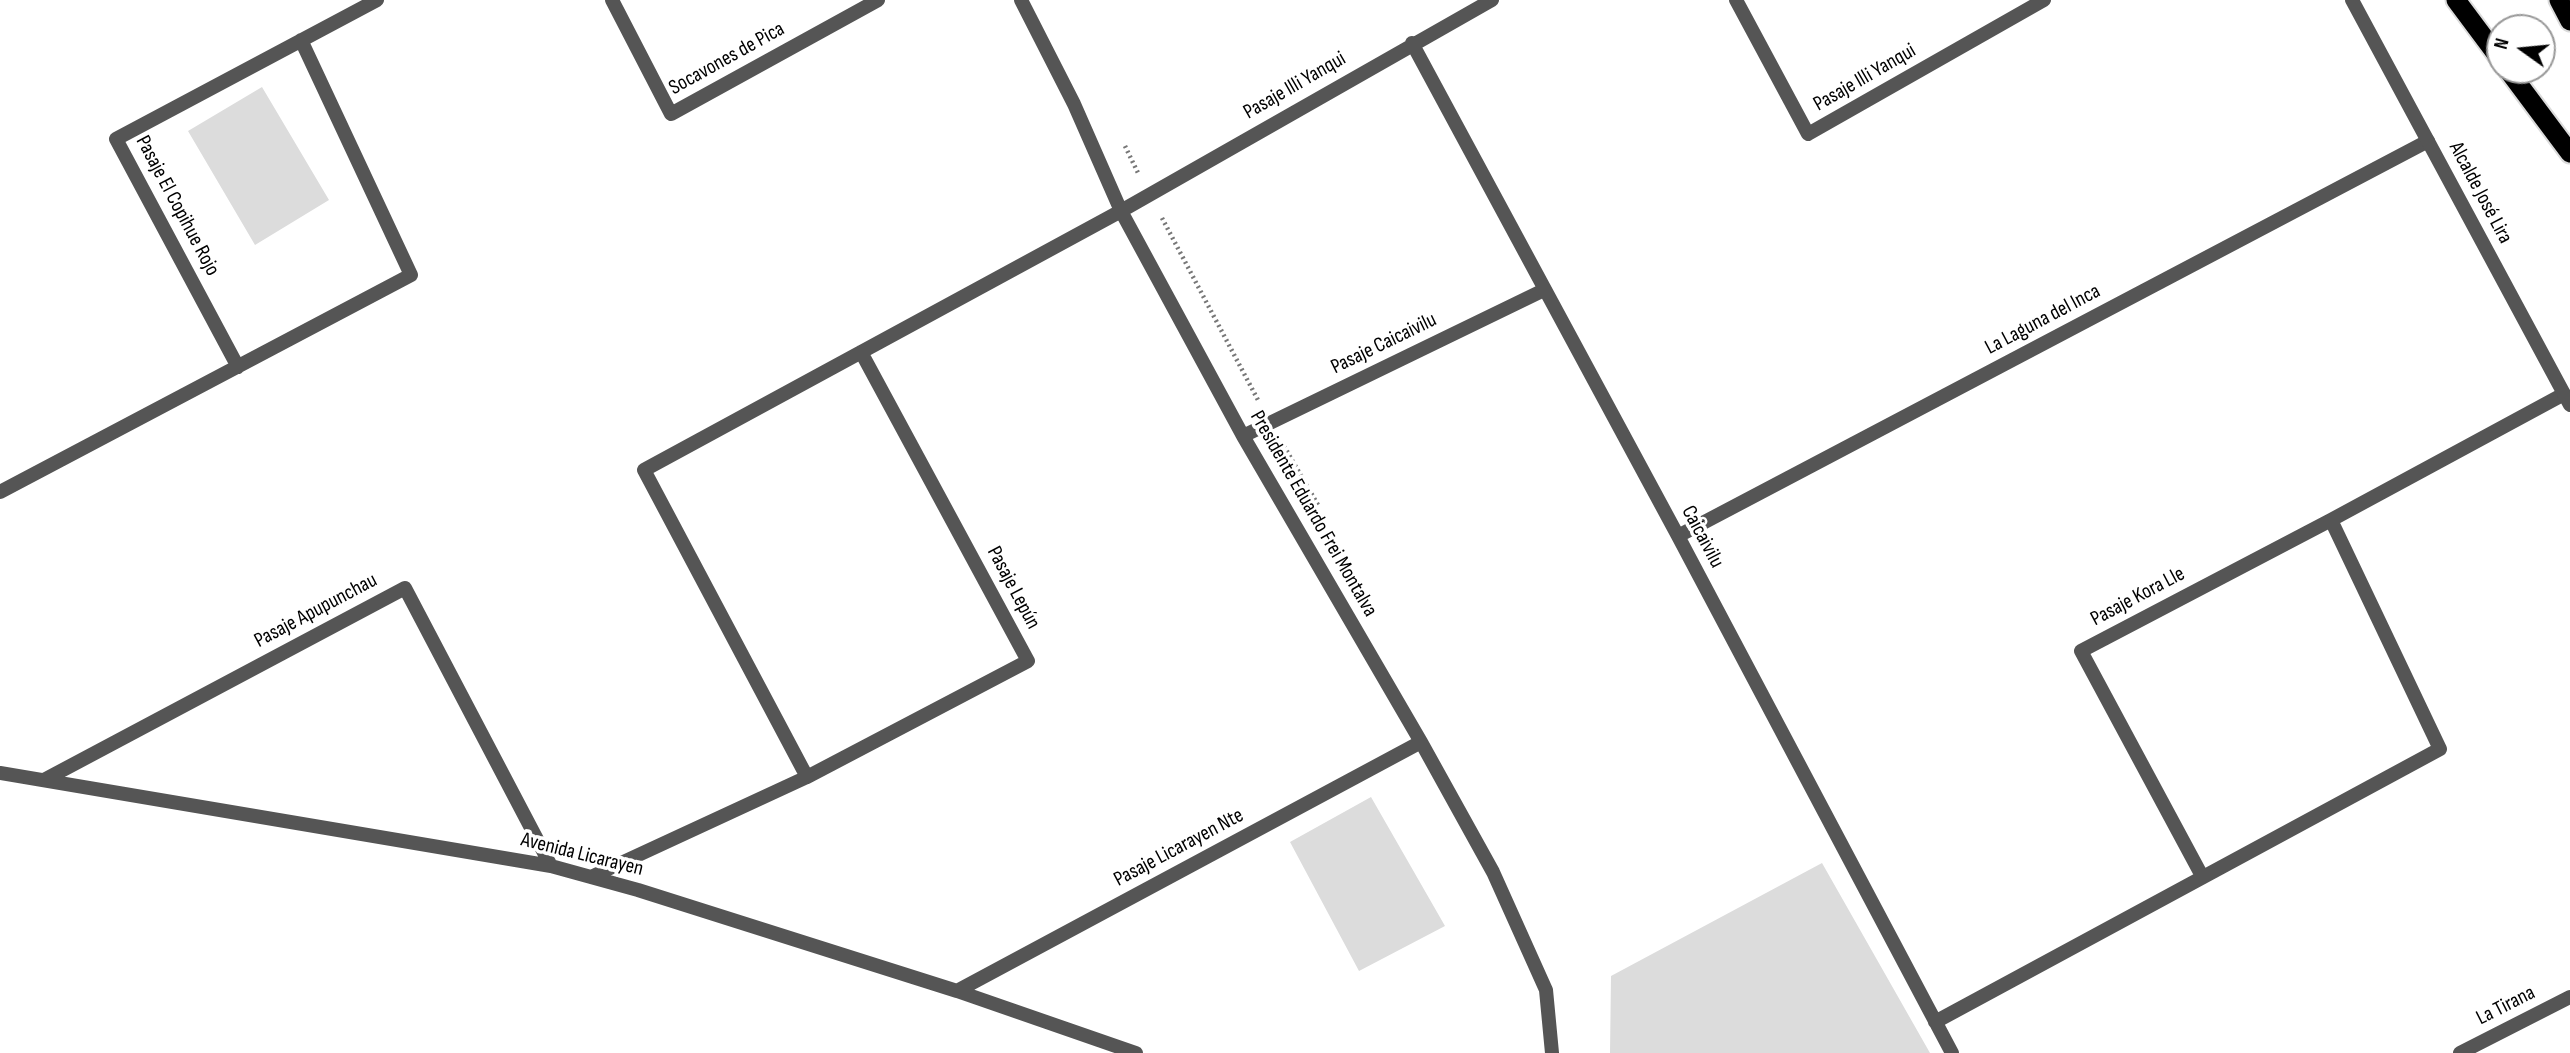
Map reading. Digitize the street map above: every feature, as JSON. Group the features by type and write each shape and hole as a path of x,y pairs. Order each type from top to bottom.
{"highway":[{"path":"2456,0 2486,40"},
{"path":"2558,0 2570,21"},
{"path":"2518,84 2570,153"}],"street":[{"name":"Pasaje El Copihue Rojo","path":"239,367 116,139 377,0"},
{"name":"Socavones de Pica","path":"612,0 671,114 878,0"},
{"name":"Presidente Eduardo Frei Montalva","path":"1021,0 1074,104 1121,211 1243,436 1421,742 1493,872 1546,990 1552,1053"},
{"name":"Pasaje Illi Yanqui","path":"1121,211 1412,43 1492,0"},
{"name":"Pasaje Illi Yanqui","path":"1737,0 1808,134 2040,1"},
{"name":"Alcalde José Lira","path":"2353,0 2567,399"},
{"path":"0,492 411,275 301,40"},
{"name":"Caicaivilu","path":"1412,43 1678,536 1952,1053"},
{"name":"La Laguna del Inca","path":"1678,536 2428,141"},
{"path":"807,778 644,470 1121,211"},
{"name":"Pasaje Caicaivilu","path":"1243,436 1544,290"},
{"name":"Pasaje Lepún","path":"593,876 807,778 1028,661 861,352"},
{"name":"Pasaje Kora Lle","path":"2202,876 2081,651 2567,399"},
{"path":"1935,1022 2440,749 2331,520"},
{"name":"Pasaje Apupunchau","path":"44,780 405,588 551,866"},
{"name":"Pasaje Licarayen Nte","path":"957,991 1421,742"},
{"name":"Avenida Licarayen","path":"0,773 551,866 593,876 957,991 1136,1053"},
{"name":"La Tirana","path":"2460,1053 2570,997"}],"shaded area":[{"path":"262,87 329,200 255,245 188,131"},
{"path":"1371,797 1445,926 1359,971 1290,842"},
{"path":"1822,863 1930,1053 1610,1053 1611,976"}]}
